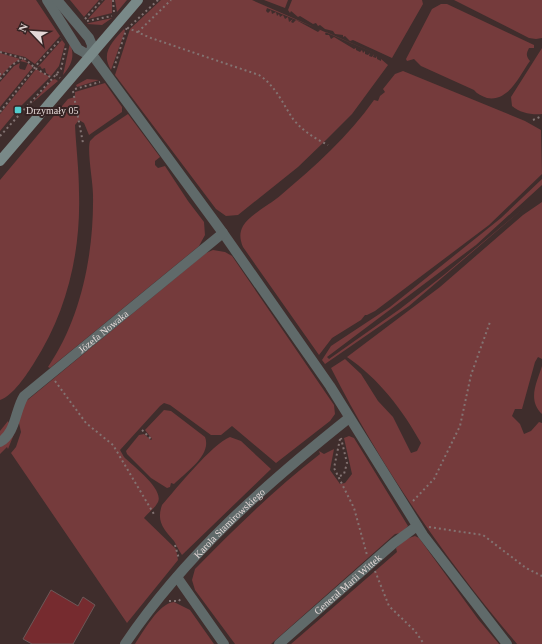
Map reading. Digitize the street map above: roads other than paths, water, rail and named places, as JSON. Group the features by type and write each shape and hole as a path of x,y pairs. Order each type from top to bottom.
{"main road":[{"path":"0,161 138,0"}],"street":[{"path":"47,0 78,49 85,53 91,53"},
{"path":"57,0 83,24 92,45 91,53 223,233 330,386 417,526 450,572 507,644"},
{"name":"Józefa Nowaka","path":"0,442 4,440 11,430 17,408 24,396 223,233"},
{"name":"Karola Stamirowskiego","path":"125,644 151,607 222,529 270,482 350,418"},
{"name":"Generał Marii Wittek","path":"279,644 372,567 417,526"},
{"path":"177,577 224,644"}],"place":[{"name":"Drzymały 05","path":"18,110"}]}
